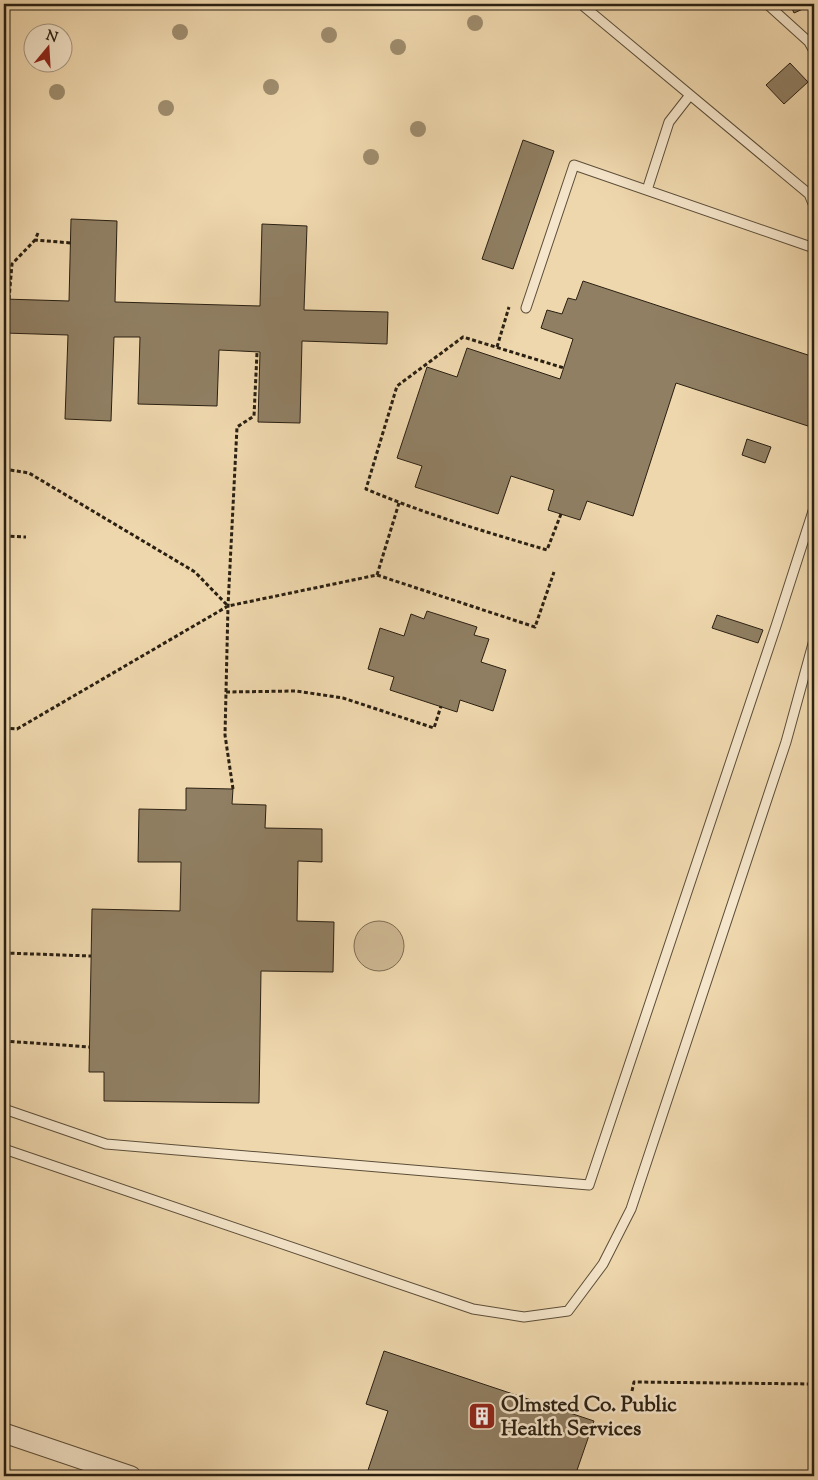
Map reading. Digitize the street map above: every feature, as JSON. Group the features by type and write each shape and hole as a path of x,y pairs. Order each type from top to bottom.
{"street":[{"path":"4,1432 131,1476"}],"lane":[{"path":"581,4 808,194 814,206"},
{"path":"767,4 812,41 814,51"},
{"path":"647,190 669,122 690,96"},
{"path":"526,308 574,165 814,248"},
{"path":"4,1109 106,1144 588,1185 774,634 814,508"},
{"path":"4,1149 473,1309 524,1317 568,1311 603,1264 631,1209 786,742 814,640"}],"path":[{"path":"9,299 12,264 35,240 38,233"},
{"path":"35,240 70,242"},
{"path":"4,276 10,284"},
{"path":"497,347 510,304"},
{"path":"561,514 547,550 453,522 366,489 396,386 463,338 564,368"},
{"path":"233,789 225,735 228,606 237,427 254,416 257,353"},
{"path":"4,469 29,473 195,572 228,606"},
{"path":"377,575 399,503"},
{"path":"4,536 26,537"},
{"path":"4,728 17,729 228,606 377,575 535,627 554,572"},
{"path":"226,692 296,691 343,698 434,728 441,706"},
{"path":"4,953 91,956"},
{"path":"4,1042 90,1047"},
{"path":"632,1391 634,1382 814,1384"}],"shaded area":[{"path":"384,921 397,928 403,936 403,956 397,964 389,970 374,971 361,964 355,956 354,941 361,928 369,922"}],"building":[{"path":"790,4 814,4 794,13"},
{"path":"790,63 808,82 784,104 766,85"},
{"path":"523,140 554,151 513,269 482,259"},
{"path":"71,219 117,221 115,302 260,306 262,224 307,226 304,310 388,312 387,344 302,341 300,423 258,422 260,352 219,350 217,406 138,404 140,337 114,337 111,421 65,419 68,335 4,333 4,299 69,301"},
{"path":"583,281 814,357 814,418 811,427 676,383 633,516 587,501 580,520 548,510 554,490 511,476 498,514 415,487 422,466 397,458 427,367 457,377 467,348 560,379 573,339 541,328 547,310 562,314 568,298 576,300"},
{"path":"747,439 771,447 765,463 742,455"},
{"path":"427,611 477,627 474,635 489,639 481,662 506,670 493,711 460,700 457,712 390,690 394,677 368,669 380,628 404,636 411,614 424,619"},
{"path":"717,615 763,630 758,643 712,628"},
{"path":"186,788 233,789 232,804 266,805 265,828 322,829 322,862 298,861 297,921 334,922 333,972 261,971 259,1103 104,1101 104,1072 89,1072 92,909 180,911 181,862 138,862 139,809 186,810"},
{"name":"Olmsted Co. Public Health Services","path":"384,1351 594,1421 575,1476 366,1476 388,1411 366,1404"}],"place":[{"name":"Olmsted Co. Public Health Services","path":"482,1416"}]}
